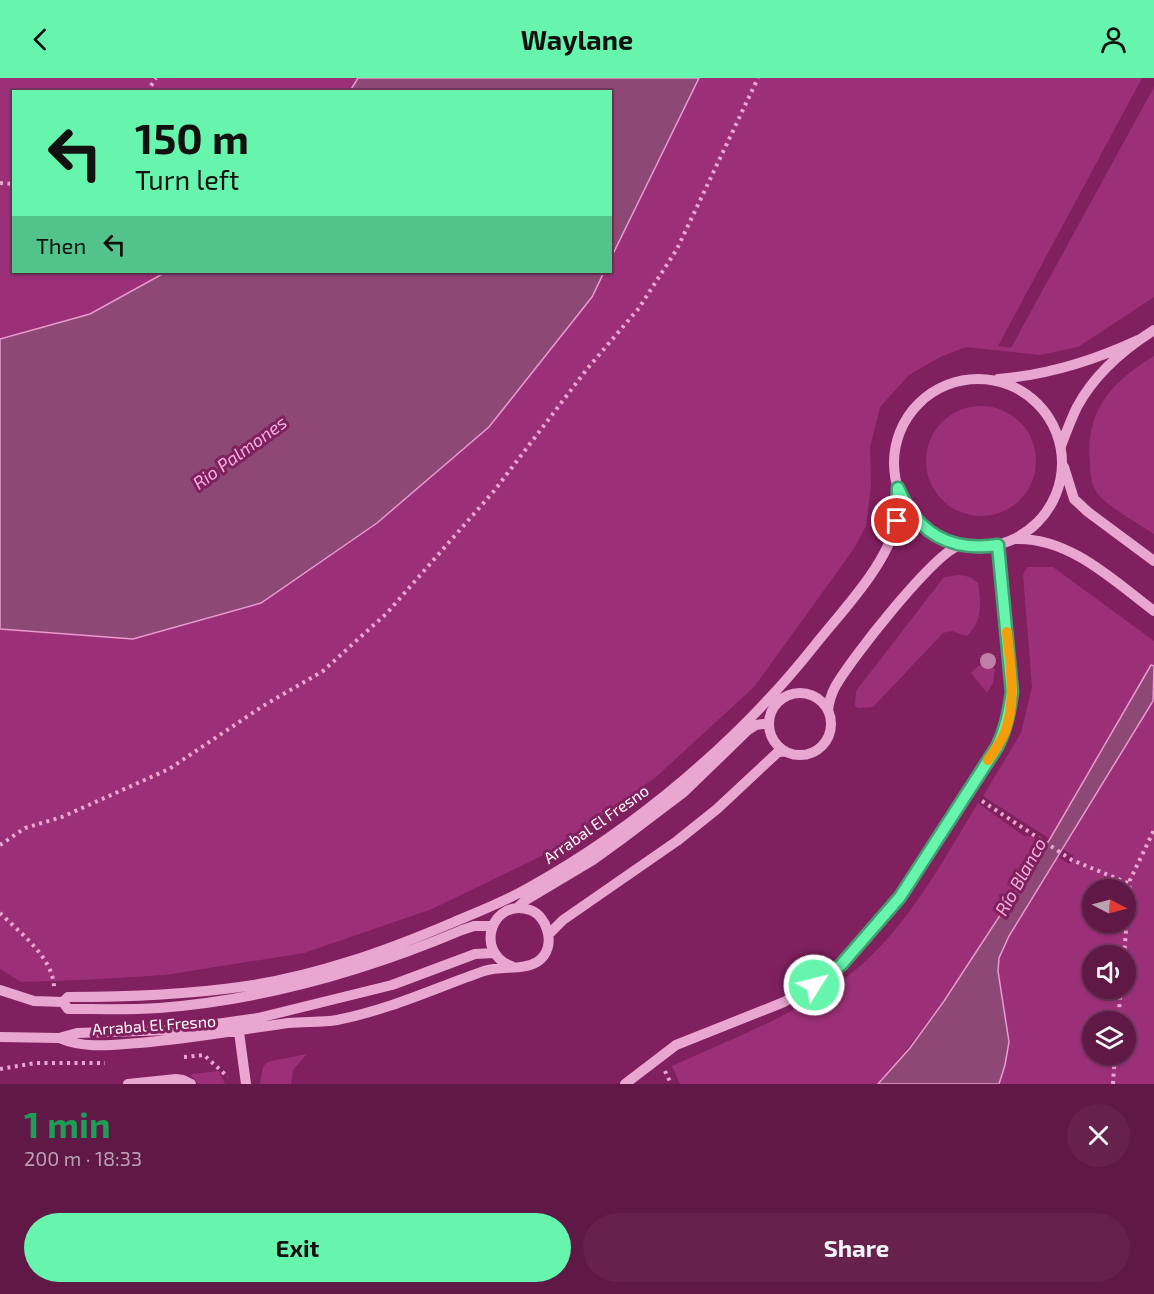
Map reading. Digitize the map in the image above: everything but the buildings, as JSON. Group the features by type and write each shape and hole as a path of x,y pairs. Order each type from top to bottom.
{"street":[{"path":"990,379 1012,386 1039,404 1053,424 1061,446 1061,478 1049,508 1033,526 1013,539 998,545 984,547 960,545 938,537 913,517 898,488 894,456 903,425 911,411 922,399 950,383 965,379 990,379 1050,372 1107,354 1154,330"},
{"path":"1061,446 1077,406 1112,363 1138,340"},
{"path":"1062,462 1074,499 1154,561"},
{"name":"Arrabal El Fresno","path":"58,1002 68,997 170,995 242,987 291,977 394,948 532,886 606,838 698,767 783,685 854,597 886,548 897,521 898,488"},
{"path":"1013,539 1037,539 1061,547 1086,561 1154,611"},
{"path":"828,710 813,696 803,693 789,696 774,707 769,723 773,739 785,751 802,755 817,751 823,746 830,729 828,710 835,686 914,584 945,552 960,545"},
{"path":"625,1084 676,1045 801,993 841,965 900,897 969,792 1005,732 1012,692 998,545"},
{"name":"Arrabal El Fresno","path":"789,696 795,674 803,660"},
{"name":"Arrabal El Fresno","path":"493,926 502,914 518,908 526,900 593,860 655,815 710,769 748,730 756,725 769,723"},
{"name":"Arrabal El Fresno","path":"58,1038 76,1045 119,1044 239,1032 290,1023 336,1020 418,997 486,970 511,966 525,967 542,958 549,946 549,934 563,920 677,842 772,758 785,751"},
{"path":"518,908 535,912 545,923 549,934"},
{"path":"0,990 34,1001 58,1002 68,1009 159,1008 283,990 388,959 474,926 493,926 490,941 494,953 505,964 511,966"},
{"name":"Arrabal El Fresno","path":"58,1038 77,1034 173,1030 258,1018 392,985 475,954 494,953"},
{"path":"239,1032 246,1081"},
{"path":"0,1037 58,1038"},
{"path":"128,1084 176,1079 191,1084"}],"path":[{"path":"0,845 25,828 62,817 169,769 253,712 323,671 387,614 494,491 587,369 639,308 677,249 758,78"},
{"path":"969,792 1072,860 1118,879"},
{"path":"1132,879 1154,830"},
{"path":"0,913 44,958 54,980 58,1002"},
{"path":"180,1057 204,1055 232,1081 246,1081"},
{"path":"0,1069 36,1063 110,1063"},
{"path":"1113,1084 1114,1065"}],"shaded area":[{"path":"0,78 358,78 351,90 12,90 12,273 164,273 90,314 0,339"},
{"path":"699,78 1142,78 998,346 1011,348 1154,87 1154,297 1078,347 1040,355 966,347 940,357 909,375 880,407 870,447 871,485 866,526 853,550 754,687 656,777 554,850 432,909 304,953 165,975 81,980 21,982 0,969 0,629 133,639 261,603 377,523 489,427 592,297 604,273 612,273 612,256"},
{"path":"1154,356 1154,534 1116,510 1098,494 1091,475 1090,444 1092,428 1104,399 1126,376"},
{"path":"981,406 1002,410 1020,422 1032,440 1036,461 1032,482 1020,500 1002,512 981,516 960,512 942,500 930,482 926,461 930,440 942,422 960,410"},
{"path":"1028,567 1053,567 1154,641 1154,666 1151,665 1050,839 983,796 1021,733 1032,687 1023,574"},
{"path":"960,575 970,577 978,583 980,611 972,630 967,636 952,631 943,633 873,707 858,708 855,706 856,691 944,577"},
{"path":"987,664 995,669 993,683 987,693 971,673 978,666"},
{"path":"1154,699 1154,1084 999,1084 1004,1066 1006,1039 998,980 1002,949 1024,908 1058,857 1069,864 1074,856 1063,849"},
{"path":"978,803 1024,836 1031,836 1045,845 945,998 878,1084 680,1084 672,1066 803,1005 851,974 871,956 916,902"},
{"path":"307,1054 293,1070 291,1084 260,1084 263,1067 267,1062"},
{"path":"219,1071 225,1084 198,1084 191,1076 192,1074"}],"water":[{"path":"358,78 699,78 612,256 612,90 351,90"},
{"name":"Rio Palmones","path":"164,273 604,273 592,297 489,427 377,523 261,603 133,639 0,629 0,339 90,314"},
{"path":"1151,665 1154,666 1153,701 1009,936 999,958 998,971 1009,1042 999,1084 878,1084 910,1048 944,1001 1050,839"}],"slow traffic":[{"path":"988,760 1005,732 1009,713 1012,692 1007,632"}],"route":[{"path":"814,985 841,965 900,897 997,747 1005,732 1009,713 1012,692 998,545 970,547 954,544 938,537 913,517 898,488 897,521"}],"water label":[{"name":"Río Blanco","path":"1021,877"}]}
